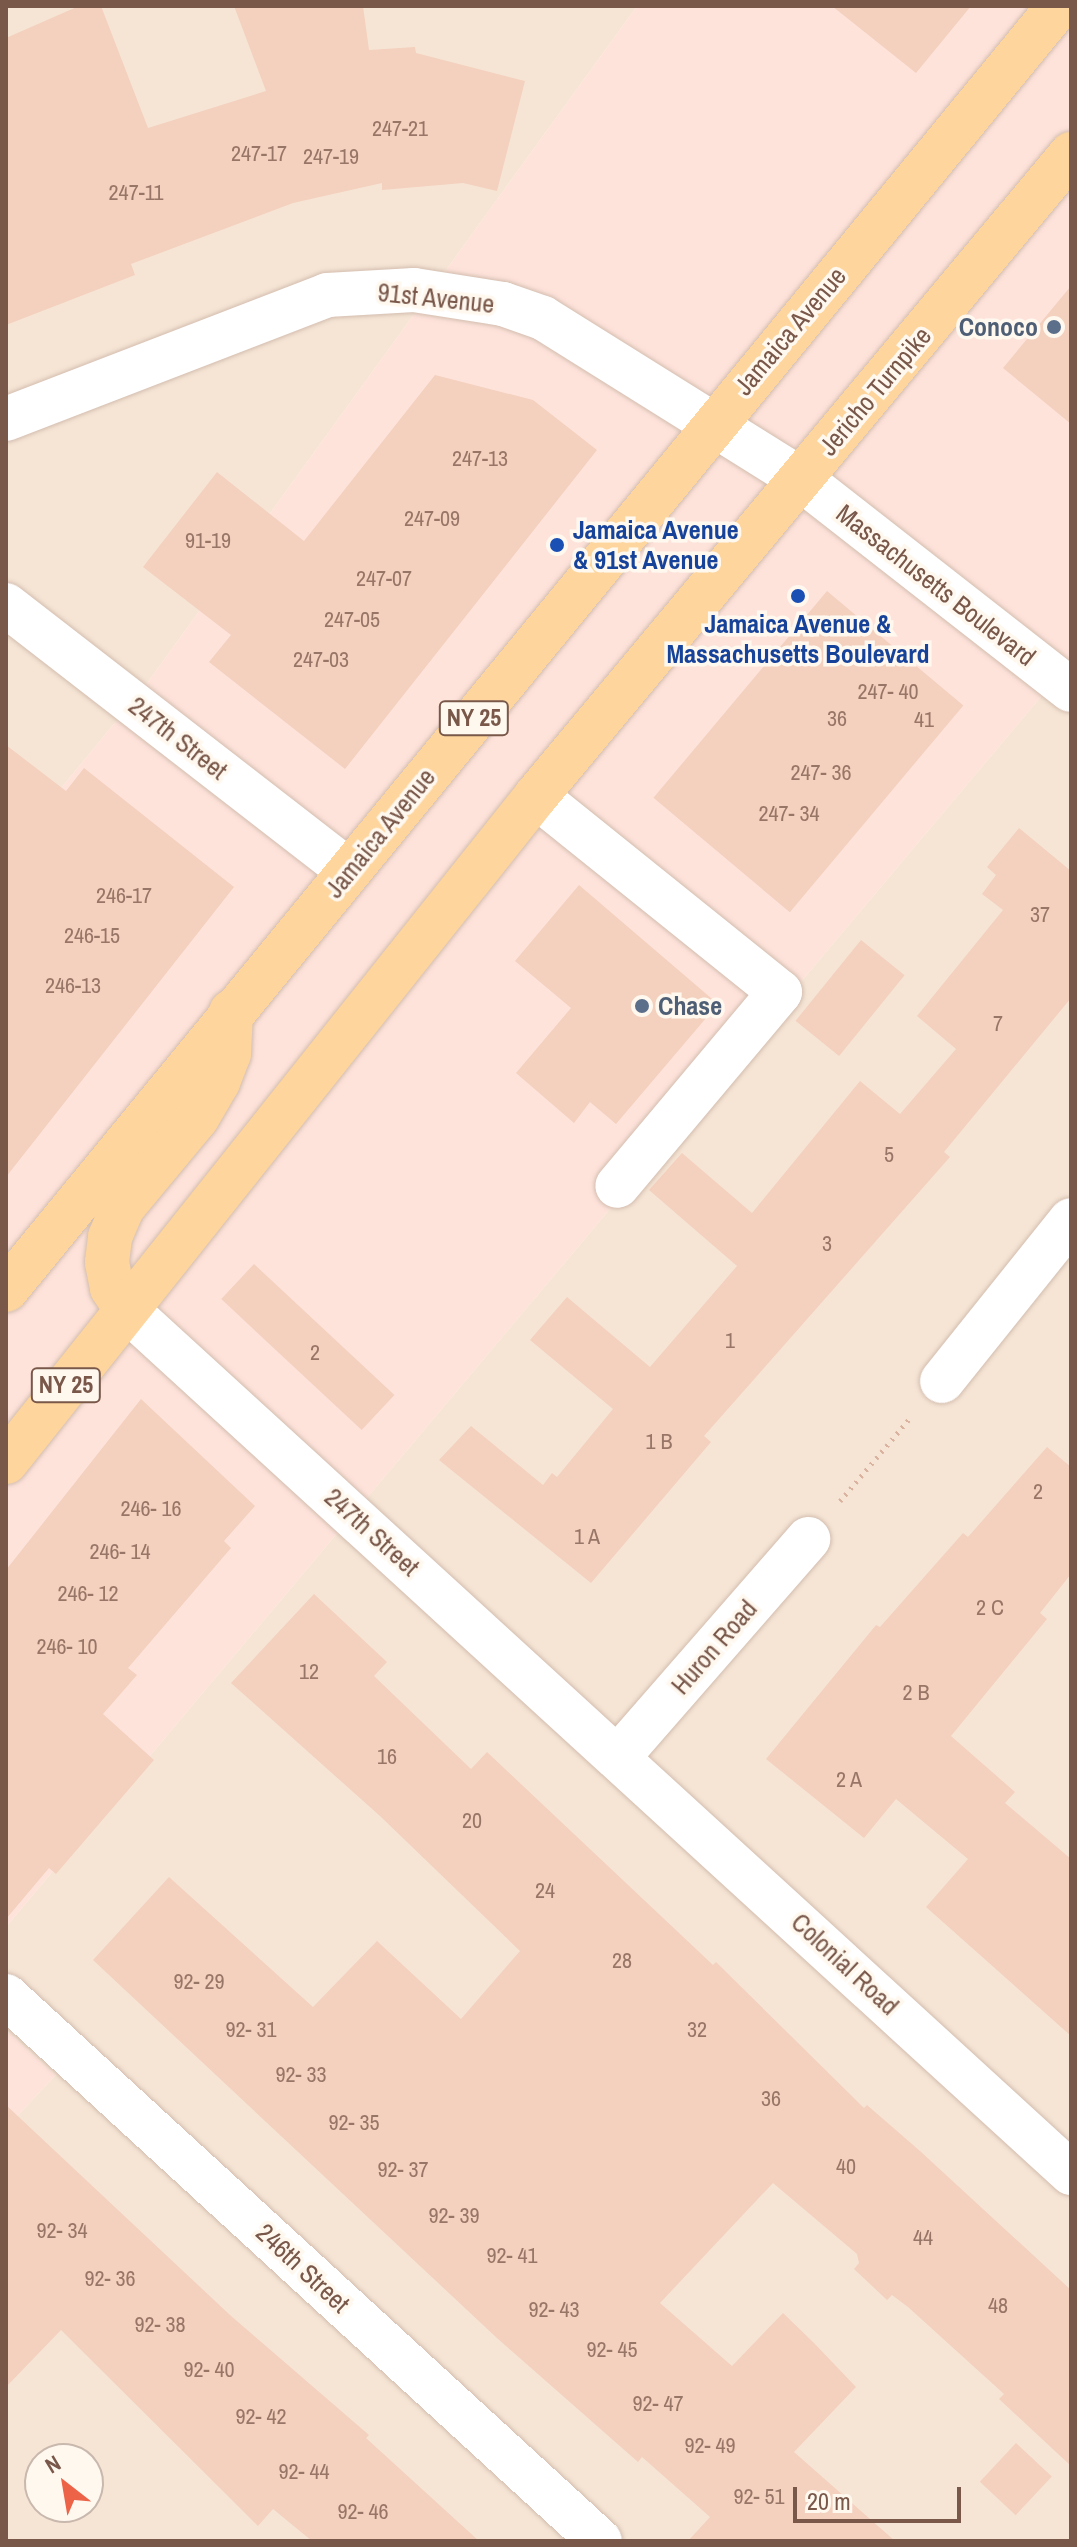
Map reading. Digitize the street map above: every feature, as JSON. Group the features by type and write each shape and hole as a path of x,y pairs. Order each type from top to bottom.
{"main road":[{"name":"Jamaica Avenue","path":"6,1290 231,1010 349,871 1059,6"},
{"name":"Jericho Turnpike","path":"802,480 1071,154"},
{"name":"NY 25","path":"6,1462 125,1308 536,796 802,480"},
{"path":"125,1308 112,1288 107,1262 110,1237 123,1207 197,1118 218,1082 229,1054 231,1010"}],"street":[{"name":"91st Avenue","path":"6,419 284,309 327,295 370,290 459,294 543,318 802,480"},
{"name":"Massachusetts Boulevard","path":"802,480 1071,690"},
{"name":"247th Street","path":"6,605 349,871"},
{"path":"536,796 780,992 617,1186"},
{"path":"942,1381 1071,1220"},
{"name":"247th Street","path":"125,1308 619,1756"},
{"name":"Huron Road","path":"619,1756 808,1539"},
{"name":"Colonial Road","path":"619,1756 1071,2173"},
{"name":"246th Street","path":"6,1996 600,2541"}],"path":[{"path":"808,1539 942,1381"}],"shaded area":[{"path":"6,6 637,6 145,686 6,855"},
{"path":"637,6 1071,6 1071,661 6,1927 6,855 145,686"},
{"path":"1071,661 1071,2541 6,2541 6,2128 56,2075 6,2030 6,1927"},
{"path":"6,2030 56,2075 6,2128"}],"building":[{"path":"79,6 101,6 148,128 266,91 234,6 363,6 369,50 415,47 416,53 525,81 497,191 463,183 382,190 382,183 293,203 131,264 135,275 6,325 6,38"},
{"path":"832,6 971,6 916,73"},
{"name":"Conoco","path":"1071,286 1071,424 1003,368"},
{"path":"435,375 533,400 597,450 345,769 209,662 231,635 143,567 217,472 304,541"},
{"path":"827,591 963,705 790,912 653,798"},
{"path":"6,745 66,791 84,768 234,887 6,1177"},
{"path":"1019,828 1071,871 1071,998 944,1152 950,1157 704,1436 711,1442 591,1583 439,1460 471,1426 543,1485 552,1473 557,1477 613,1409 530,1340 567,1297 650,1367 737,1266 649,1190 682,1153 752,1213 860,1081 900,1114 956,1049 917,1016 1003,910 982,894 996,875 987,867"},
{"name":"Chase","path":"579,885 718,1004 616,1124 590,1102 574,1123 516,1073 571,1008 515,961"},
{"path":"861,940 905,975 839,1056 796,1021"},
{"path":"254,1264 394,1395 362,1430 221,1299"},
{"path":"141,1399 255,1506 224,1541 231,1548 128,1668 137,1675 103,1714 154,1760 56,1874 49,1868 6,1919 6,1570"},
{"path":"1047,1447 1071,1467 1071,1574 1040,1613 1047,1619 951,1736 1015,1792 1005,1803 1071,1859 1071,2036 926,1907 968,1859 896,1799 864,1838 766,1759 876,1625 880,1627 963,1533 968,1537"},
{"path":"314,1594 387,1662 374,1676 471,1769 487,1752 713,1965 716,1962 864,2108 867,2105 920,2151 1071,2290 1071,2466 999,2399 1004,2394 908,2307 892,2295 887,2300 854,2269 859,2263 857,2254 773,2183 660,2303 732,2366 783,2313 814,2343 856,2387 794,2452 895,2541 688,2541 710,2517 642,2457 638,2462 498,2339 93,1960 169,1877 313,2007 377,1941 461,2019 520,1951 380,1816 231,1683"},
{"path":"6,2105 230,2315 369,2435 366,2438 479,2541 312,2541 273,2509 258,2526 61,2330 6,2387"},
{"path":"1016,2443 1052,2476 1016,2515 980,2482"}],"place":[{"name":"Conoco","path":"1054,327"},
{"name":"Jamaica Avenue & 91st Avenue","path":"557,545"},
{"name":"Jamaica Avenue & Massachusetts Boulevard","path":"798,596"},
{"name":"Chase","path":"642,1006"}]}
